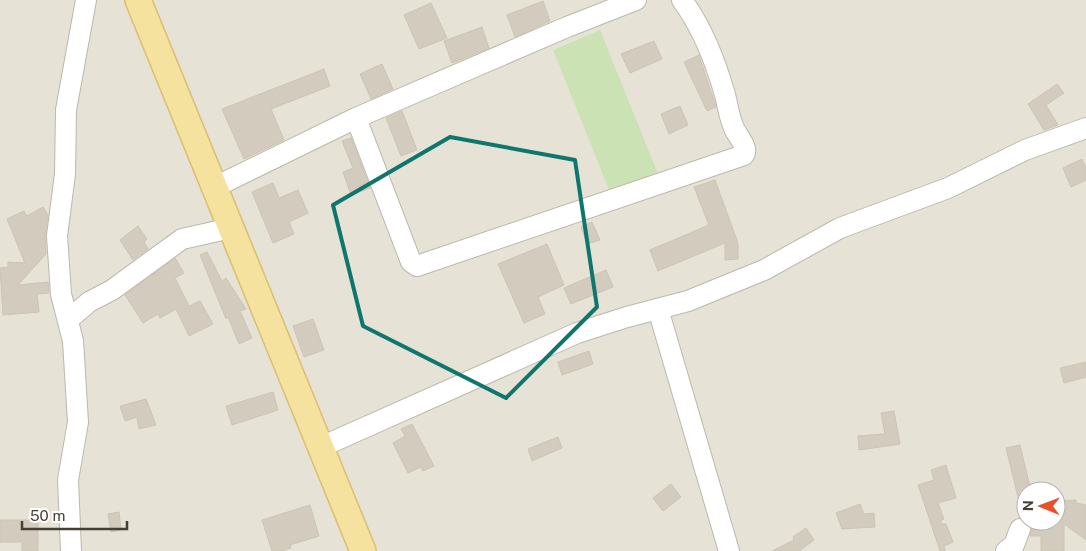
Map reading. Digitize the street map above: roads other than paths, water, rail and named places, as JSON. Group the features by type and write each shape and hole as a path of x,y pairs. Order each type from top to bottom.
{"main road":[{"path":"138,0 363,551"}],"street":[{"path":"71,551 68,480 78,422 73,340 61,294 57,236 65,174 66,110 86,0"},
{"path":"215,187 356,118 567,27 636,0"},
{"path":"356,118 411,262 417,266 744,155 745,148 730,119 716,69 693,14 682,0"},
{"path":"321,447 577,333 688,302 764,270 840,228 948,188 1025,150 1086,128"},
{"path":"68,320 88,302 112,290 182,239 232,228"},
{"path":"658,309 729,551"},
{"path":"1006,551 1014,545 1019,531"}]}
